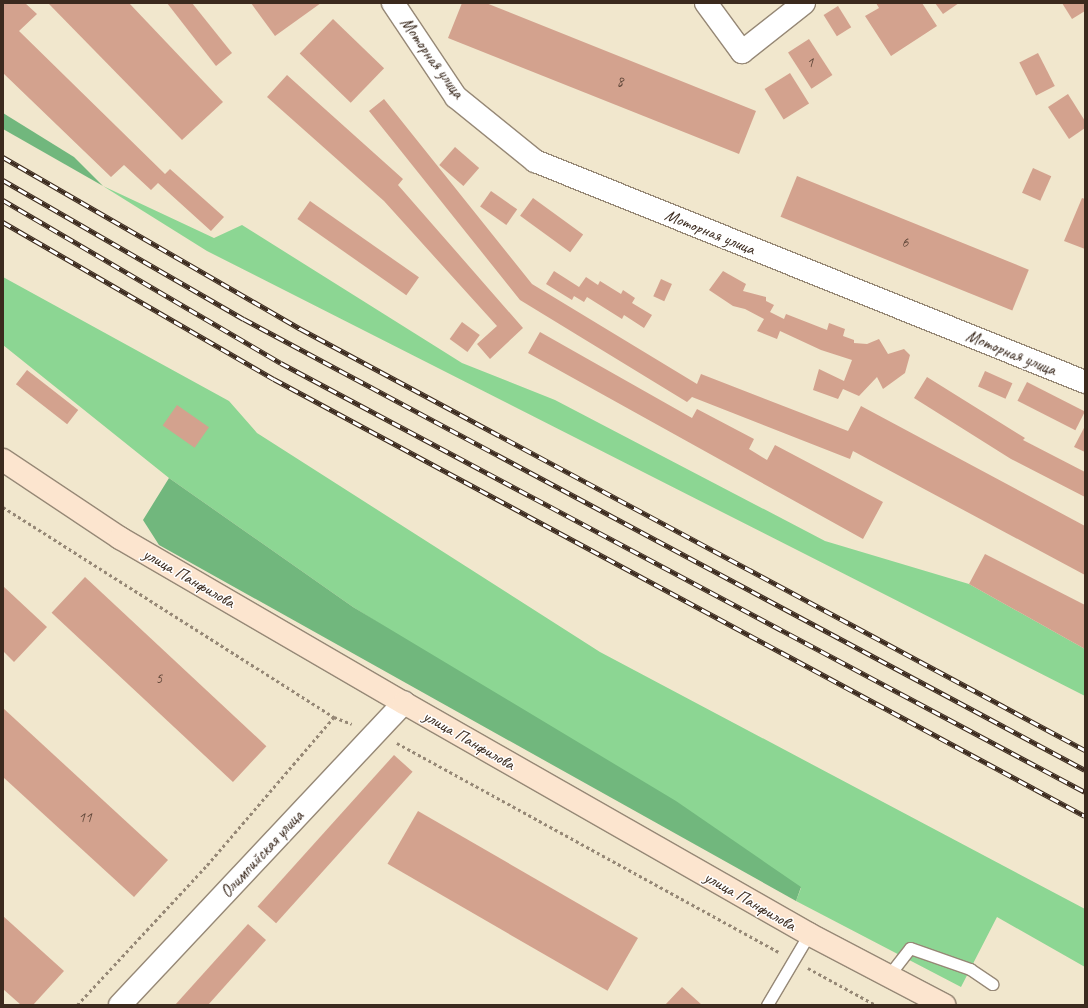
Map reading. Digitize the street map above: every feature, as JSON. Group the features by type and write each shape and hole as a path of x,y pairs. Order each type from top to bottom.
{"main road":[{"name":"улица Панфилова","path":"3,460 120,538 404,703 809,934 944,1005"}],"street":[{"name":"Моторная улица","path":"393,3 456,97 535,161 1085,382"},
{"path":"706,3 742,52 804,3"},
{"name":"Олимпийская улица","path":"120,1005 404,703"}],"lane":[{"path":"767,1005 809,934"},
{"path":"889,975 910,948 970,969 992,984"}],"path":[{"path":"3,507 334,717 399,744 876,1005"},
{"path":"77,1005 206,864 334,717"}],"green space":[{"path":"3,113 74,157 103,186 3,129"},
{"path":"103,186 214,238 242,225 462,363 555,400 825,541 969,584 1085,649 1085,696 207,251"},
{"path":"3,277 229,401 257,433 600,652 1085,909 1085,967 997,917 961,987 796,901 801,888 353,607 169,478 3,345"},
{"path":"169,478 353,607 676,801 801,887 796,901 159,545 143,520"}],"building":[{"path":"3,3 25,3 37,14 19,31 165,174 170,169 224,217 211,231 158,183 151,190 124,165 111,177 3,73"},
{"path":"48,3 129,3 223,102 182,140"},
{"path":"167,3 192,3 232,53 216,66"},
{"path":"251,3 321,3 275,36"},
{"path":"462,3 486,3 756,111 739,154 448,38"},
{"path":"876,3 922,3 937,26 891,56 865,16 879,8"},
{"path":"935,3 959,3 943,14"},
{"path":"1062,3 1085,3 1085,11 1072,19"},
{"path":"838,6 851,27 837,36 824,15"},
{"path":"333,19 384,68 351,103 300,54"},
{"path":"809,39 832,75 811,89 788,53"},
{"path":"1038,53 1055,86 1036,96 1019,63"},
{"path":"790,73 809,104 784,119 765,89"},
{"path":"287,75 403,179 398,185 523,328 490,359 477,344 497,326 384,201 267,97"},
{"path":"1068,94 1085,121 1085,128 1069,139 1048,107"},
{"path":"384,99 532,284 697,384 701,374 848,431 861,406 1085,526 1085,575 853,451 850,459 692,397 687,402 520,300 369,111"},
{"path":"455,147 479,168 463,186 439,165"},
{"path":"1033,168 1051,176 1040,201 1022,193"},
{"path":"797,176 1029,270 1012,310 781,217"},
{"path":"491,191 517,209 506,225 480,207"},
{"path":"533,198 583,234 570,252 520,216"},
{"path":"1082,198 1085,199 1085,249 1064,241"},
{"path":"310,201 419,277 406,295 297,219"},
{"path":"554,271 579,287 586,277 598,285 600,281 621,294 623,290 635,298 632,303 652,315 644,328 624,315 622,319 587,297 584,302 574,296 572,300 546,284"},
{"path":"723,271 746,284 743,291 766,297 766,301 774,305 770,312 784,319 786,314 827,330 829,323 845,329 843,336 854,340 854,343 867,344 879,339 888,354 904,349 910,355 905,373 883,389 877,377 859,396 843,389 838,399 813,390 819,369 844,381 852,360 821,350 780,331 777,339 757,331 764,319 745,309 733,306 709,290"},
{"path":"661,279 672,284 664,301 653,296"},
{"path":"462,322 480,335 467,352 450,339"},
{"path":"540,332 692,418 697,409 754,439 749,449 767,460 775,445 883,502 863,539 528,353"},
{"path":"27,370 78,410 67,424 16,384"},
{"path":"985,371 1012,383 1005,399 978,387"},
{"path":"927,377 1025,438 1023,440 1085,472 1085,497 1011,459 914,398"},
{"path":"1027,382 1085,412 1075,430 1017,401"},
{"path":"177,405 209,427 195,448 163,425"},
{"path":"1085,426 1085,452 1074,447"},
{"path":"985,554 1085,605 1085,649 969,584"},
{"path":"85,577 266,746 233,782 52,613"},
{"path":"3,586 47,627 14,662 3,651"},
{"path":"3,708 168,860 134,897 3,777"},
{"path":"394,755 413,772 276,923 257,907"},
{"path":"418,811 638,938 607,991 388,864"},
{"path":"3,916 64,971 33,1005 21,1005 3,989"},
{"path":"248,924 266,940 208,1005 175,1005"},
{"path":"682,987 702,1005 665,1005"}],"railway":[{"path":"3,157 301,329 1085,750"},
{"path":"3,180 244,319 1085,770"},
{"path":"3,200 281,363 1085,792"},
{"path":"3,222 274,379 1085,816"}]}
